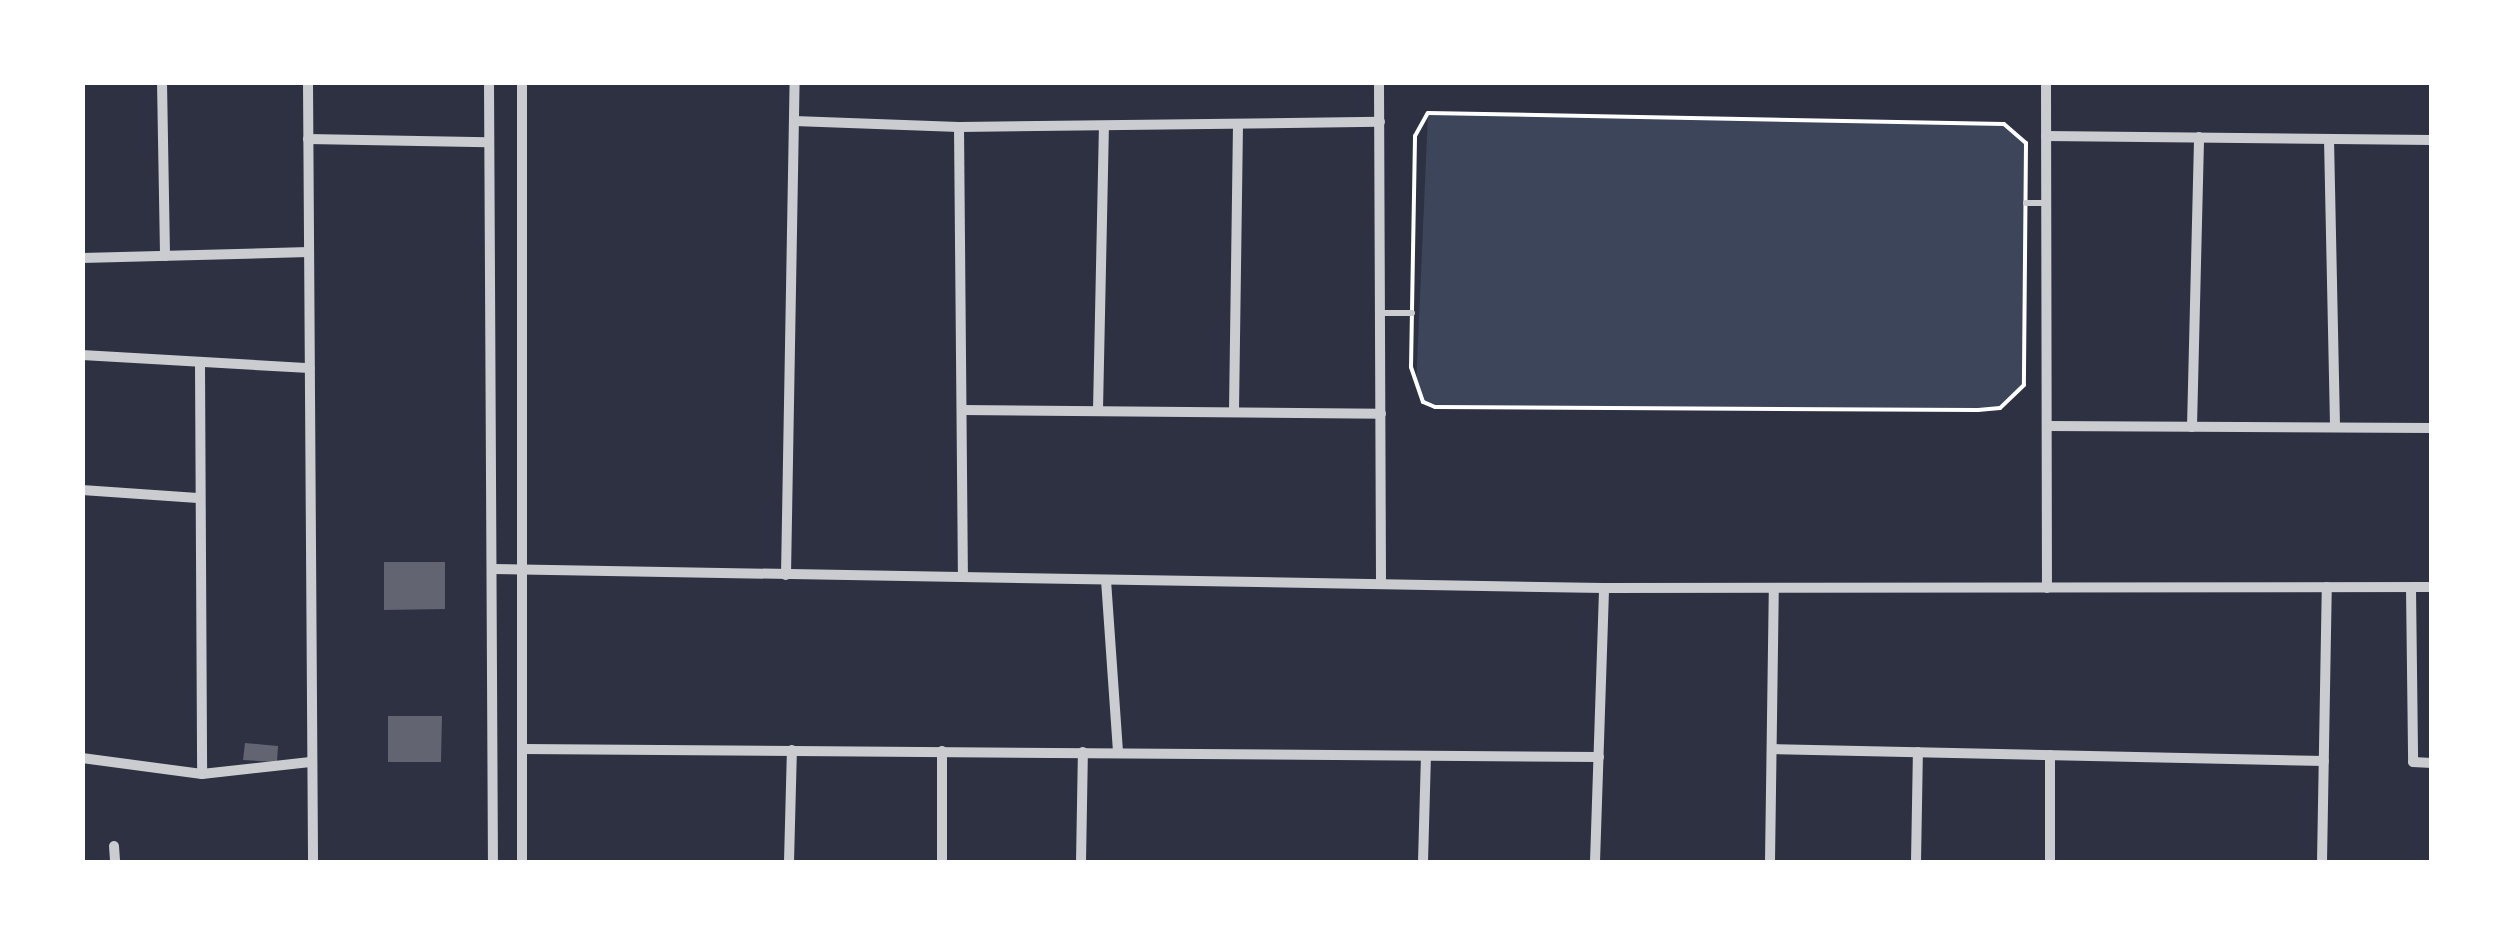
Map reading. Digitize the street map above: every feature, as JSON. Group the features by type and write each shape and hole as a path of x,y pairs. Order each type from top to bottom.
{"street":[{"path":"162,82 165,256"},
{"path":"308,82 313,862"},
{"path":"488,82 493,862"},
{"path":"522,82 522,862"},
{"path":"786,575 795,82"},
{"path":"1379,82 1381,584"},
{"path":"2046,82 2047,588"},
{"path":"794,121 959,128 1380,122"},
{"path":"1234,411 1238,124"},
{"path":"1098,410 1104,126"},
{"path":"959,128 963,578"},
{"path":"2046,136 2432,140"},
{"path":"2192,427 2199,138"},
{"path":"308,139 488,142"},
{"path":"2329,139 2334,427"},
{"path":"82,258 310,252"},
{"path":"82,355 200,365 310,368"},
{"path":"200,365 202,774"},
{"path":"962,410 1381,414"},
{"path":"2046,426 2432,428"},
{"path":"82,490 198,498"},
{"path":"492,569 1604,588 2432,588"},
{"path":"1106,580 1118,753"},
{"path":"1595,862 1604,588"},
{"path":"1770,862 1774,588"},
{"path":"2322,862 2327,588"},
{"path":"2411,588 2413,762 2432,763"},
{"path":"523,749 1599,757"},
{"path":"789,862 792,750"},
{"path":"1772,750 2324,761"},
{"path":"942,751 942,862"},
{"path":"1081,862 1083,752"},
{"path":"1916,862 1918,752"},
{"path":"2050,755 2050,862"},
{"path":"1423,862 1426,756"},
{"path":"82,758 202,774 310,762"},
{"path":"114,846 115,862"}],"lane":[{"path":"2026,203 2046,203"},
{"path":"1380,313 1412,312"}],"path":[{"path":"1428,114 2004,124 2026,142 2029,368 2024,385 2000,408 1436,407 1423,402 1410,367 1412,312 1414,136 1428,114"}],"shaded area":[{"path":"1428,113 2004,124 2026,143 2024,385 2000,408 1436,407 1423,402 1416,387"}],"building":[{"path":"384,562 445,562 445,609 384,610"},
{"path":"388,716 442,716 441,762 388,762"},
{"path":"245,743 278,746 277,762 243,760"}]}
